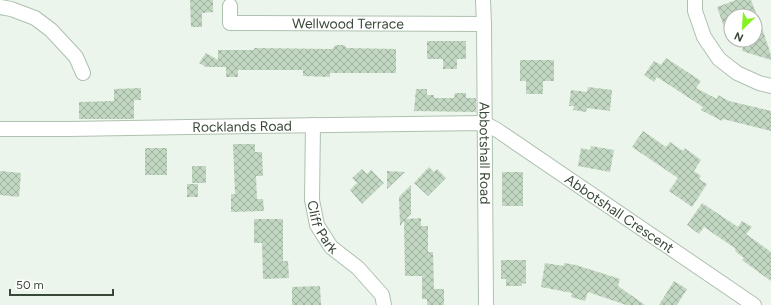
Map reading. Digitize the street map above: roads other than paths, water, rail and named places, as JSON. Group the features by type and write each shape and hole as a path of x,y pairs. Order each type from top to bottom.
{"street":[{"name":"Abbotshall Road","path":"483,0 486,305"},
{"path":"695,0 695,11 704,37 720,59 738,73 759,83 771,86"},
{"name":"Wellwood Terrace","path":"230,6 230,23 484,24"},
{"path":"0,7 11,9 35,18 46,26 76,57 83,73"},
{"name":"Rocklands Road","path":"0,130 484,123"},
{"name":"Abbotshall Crescent","path":"484,123 497,130 754,305"},
{"name":"Cliff Park","path":"313,125 312,200 318,224 331,247 358,268 382,295 384,305"}]}
